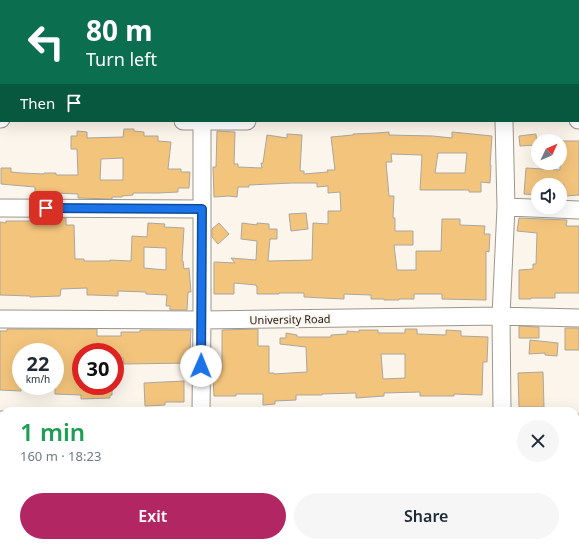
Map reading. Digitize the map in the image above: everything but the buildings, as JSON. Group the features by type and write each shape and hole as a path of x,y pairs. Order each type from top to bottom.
{"street":[{"path":"201,407 202,122"},
{"path":"502,407 501,316 506,207 504,122"},
{"path":"506,207 579,210"},
{"path":"0,208 202,209"},
{"name":"University Road","path":"0,319 202,320 501,316 579,318"}],"route":[{"path":"46,208 202,209 201,366"}]}
